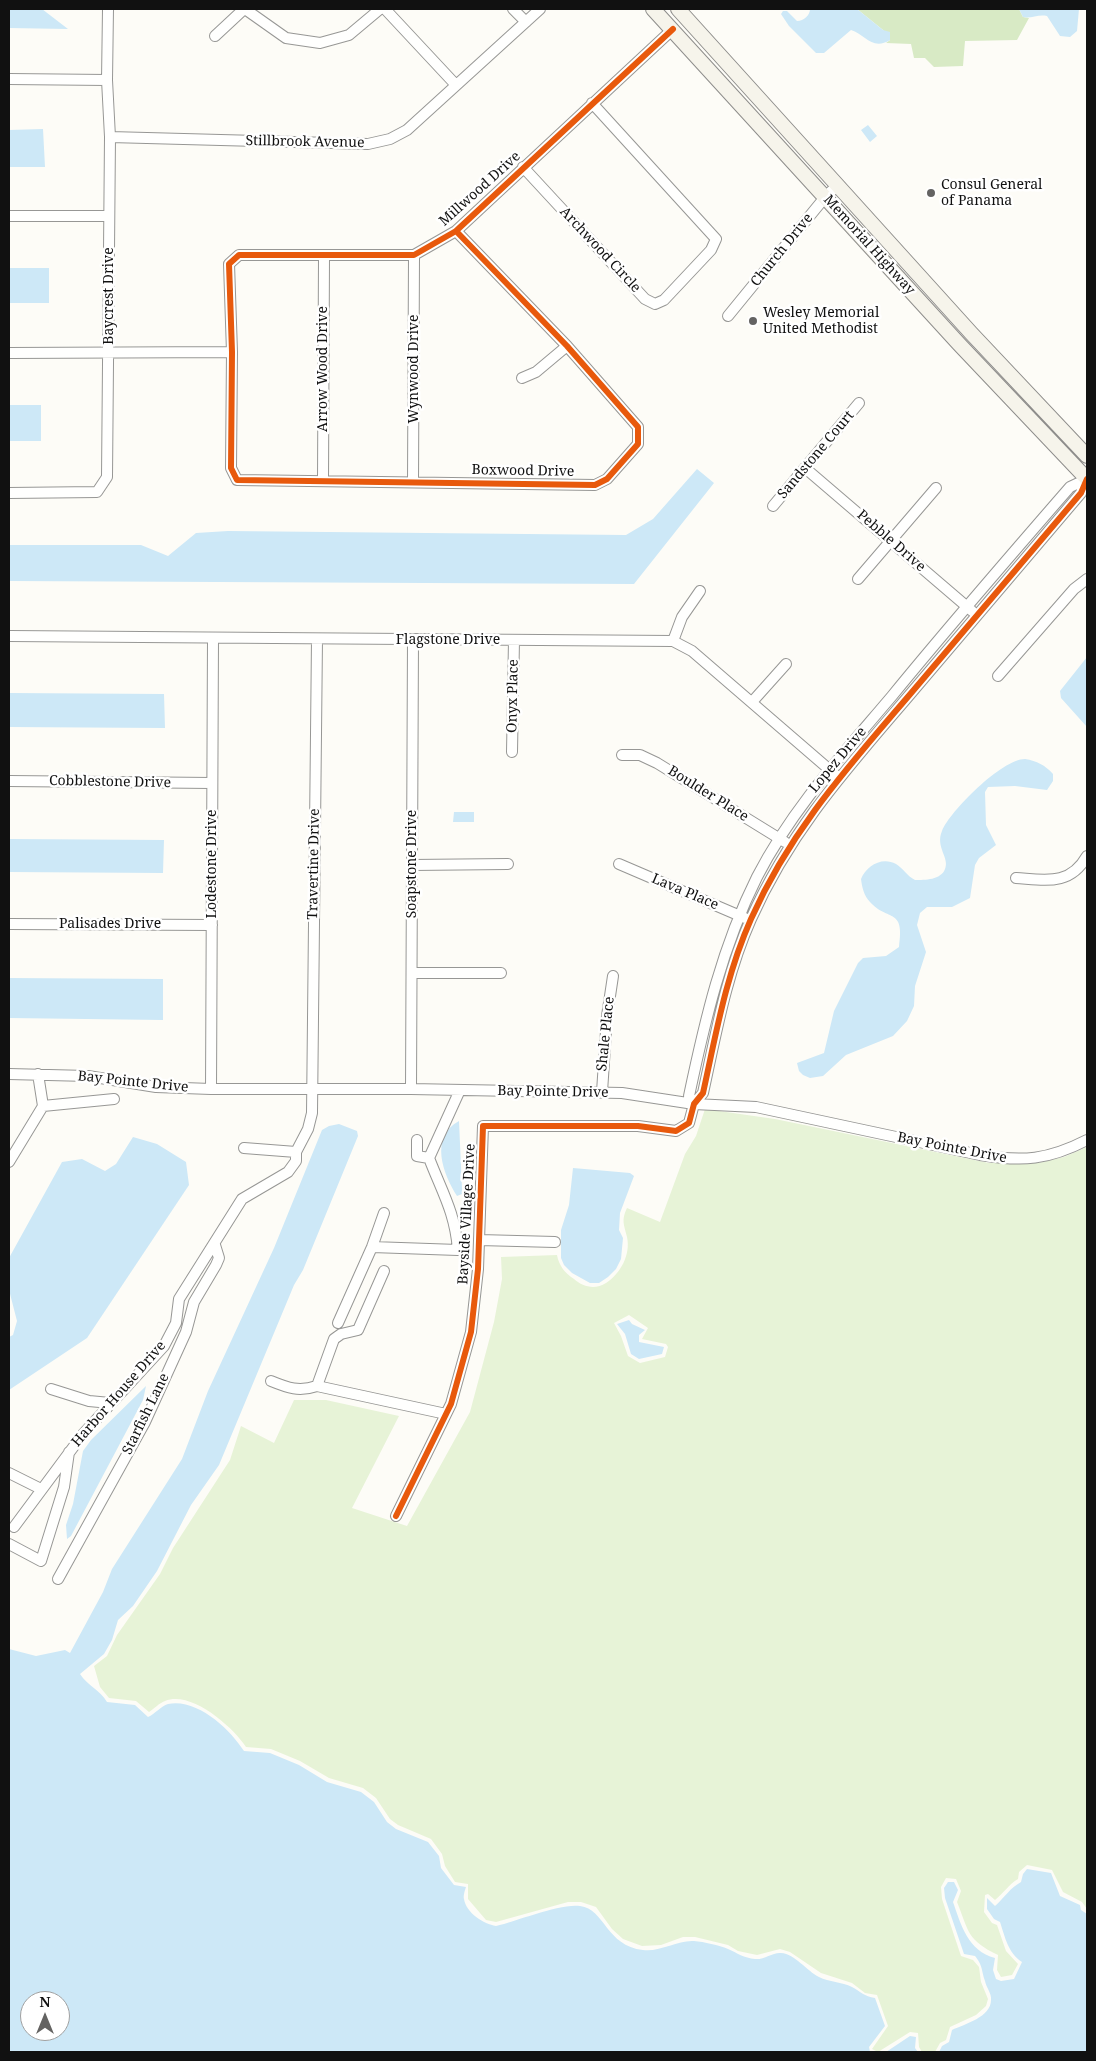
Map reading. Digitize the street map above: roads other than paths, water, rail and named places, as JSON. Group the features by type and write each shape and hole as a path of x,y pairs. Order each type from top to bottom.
{"main road":[{"name":"Memorial Highway","path":"653,9 826,196 959,344 1087,480"},
{"name":"Memorial Highway","path":"678,9 971,333 1087,456"},
{"path":"673,29 690,22"}],"street":[{"name":"Baycrest Drive","path":"9,493 97,492 107,477 110,137 107,80 108,9"},
{"path":"215,36 244,9 286,38 320,43 349,36 380,9"},
{"path":"385,9 455,84"},
{"path":"513,9 526,22"},
{"name":"Stillbrook Avenue","path":"110,137 368,144 390,139 407,130 455,84 540,9"},
{"name":"Millwood Drive","path":"232,352 229,264 240,254 324,256 414,255 456,231 673,29"},
{"path":"9,79 107,80"},
{"name":"Archwood Circle","path":"523,167 645,299 654,304 664,300 712,250 716,239 592,103"},
{"name":"Church Drive","path":"728,316 826,196 838,185"},
{"path":"9,216 108,216"},
{"name":"Boxwood Drive","path":"232,352 231,468 237,480 595,485 607,479 638,444 638,427 567,346 456,231"},
{"name":"Wynwood Drive","path":"413,482 414,255"},
{"name":"Arrow Wood Drive","path":"323,481 324,256"},
{"path":"522,378 536,372 567,346"},
{"path":"9,353 232,352"},
{"name":"Sandstone Court","path":"773,506 859,403"},
{"name":"Pebble Drive","path":"805,468 891,539 977,615"},
{"name":"Lopez Drive","path":"1087,480 1080,493 838,777 790,845 750,920 724,994 703,1093 694,1104 689,1096 708,1008 722,959 739,916 779,838 829,769 1070,486 1087,480"},
{"path":"858,579 936,488"},
{"path":"998,676 1074,589 1087,579"},
{"path":"700,592 682,617 674,641 688,648 838,777"},
{"name":"Flagstone Drive","path":"9,636 317,640 674,641"},
{"name":"Lodestone Drive","path":"211,1089 213,638"},
{"name":"Soapstone Drive","path":"411,1089 413,639"},
{"name":"Travertine Drive","path":"311,1089 317,640"},
{"name":"Onyx Place","path":"512,752 514,640"},
{"path":"752,702 786,664"},
{"name":"Boulder Place","path":"622,755 640,756 657,763 790,845"},
{"name":"Cobblestone Drive","path":"9,781 212,783"},
{"path":"1016,878 1052,880 1072,874 1087,856"},
{"path":"412,864 508,864"},
{"name":"Lava Place","path":"619,864 750,920"},
{"name":"Palisades Drive","path":"9,924 212,925"},
{"path":"412,973 500,972"},
{"name":"Shale Place","path":"602,1092 607,1016 612,976"},
{"name":"Bay Pointe Drive","path":"9,1074 88,1076 156,1087 211,1089 411,1089 602,1092 642,1095 694,1104 756,1107 1003,1159 1027,1160 1048,1156 1087,1140"},
{"path":"9,1162 43,1106 38,1074"},
{"name":"Harbor House Drive","path":"14,1526 69,1451 110,1403 164,1346 176,1323 178,1299 215,1244 242,1199 288,1172 296,1161 296,1152 308,1129 312,1113 311,1089"},
{"path":"372,1247 458,1250 457,1230 449,1202 429,1158 460,1090"},
{"path":"43,1106 114,1099"},
{"name":"Bayside Village Drive","path":"396,1516 446,1414 471,1332 479,1240 483,1126 638,1126 676,1131 688,1123 694,1104"},
{"path":"417,1140 417,1156 429,1158"},
{"path":"244,1148 296,1152"},
{"path":"338,1323 372,1247 384,1213"},
{"name":"Bayside Village Drive","path":"479,1240 555,1242"},
{"name":"Starfish Lane","path":"58,1579 145,1422 186,1332 194,1302 219,1258 215,1244"},
{"path":"317,1386 334,1339 341,1334 358,1330 384,1271"},
{"path":"271,1381 292,1389 305,1390 317,1386 446,1414"},
{"path":"51,1389 88,1401 110,1403"},
{"name":"Harbor House Drive","path":"9,1544 41,1561 64,1487 69,1451"},
{"path":"9,1473 41,1489"}],"water":[{"path":"9,9 42,9 68,29 9,28"},
{"path":"810,9 857,9 883,30 890,32 890,40 884,43 873,43 851,30 824,53 816,53 789,26 781,14 783,11 787,11 797,21 800,21 806,17"},
{"path":"1019,9 1079,9 1077,31 1070,37 1060,36 1047,16 1023,17"},
{"path":"868,125 877,136 870,142 861,130"},
{"path":"43,129 45,167 9,167 9,130"},
{"path":"9,268 49,268 49,303 9,303"},
{"path":"9,405 41,405 41,441 9,441"},
{"path":"697,469 714,483 634,584 9,581 9,545 141,545 168,556 196,533 228,531 626,535 653,519"},
{"path":"1087,657 1087,727 1061,698 1060,691"},
{"path":"9,693 164,694 165,728 9,727"},
{"path":"1025,759 1037,762 1047,768 1053,774 1053,781 1047,790 1015,786 988,787 985,792 986,825 996,845 979,858 975,865 970,898 952,907 927,907 920,913 917,925 926,952 915,986 914,1006 907,1021 893,1036 846,1055 823,1076 810,1078 803,1075 799,1071 797,1063 824,1053 834,1011 858,963 863,958 886,956 899,947 900,926 894,917 883,912 868,900 861,882 863,874 871,866 885,861 896,864 915,880 932,879 943,873 946,861 940,837 947,822 966,799 1003,767 1015,761"},
{"path":"454,812 474,812 474,822 453,822"},
{"path":"9,839 164,840 163,873 9,872"},
{"path":"9,978 163,979 163,1020 9,1018"},
{"path":"459,1121 462,1194 457,1196 447,1177 441,1156 441,1146 444,1136"},
{"path":"339,1124 357,1131 358,1136 219,1465 191,1505 157,1571 133,1606 118,1620 112,1640 104,1654 80,1674 107,1702 135,1705 148,1717 168,1704 179,1703 190,1706 212,1717 238,1742 244,1751 270,1753 299,1765 327,1782 361,1792 374,1802 387,1822 396,1829 428,1842 439,1856 441,1868 454,1885 466,1887 464,1898 468,1909 486,1923 496,1926 562,1907 580,1906 595,1914 621,1942 643,1950 663,1948 681,1942 694,1941 720,1946 751,1958 758,1959 778,1953 791,1956 819,1977 848,1985 865,1995 875,1998 885,2026 869,2047 870,2052 9,2052 9,1649 36,1656 65,1650 70,1653 103,1592 112,1569 182,1459 208,1391 274,1248 322,1130"},
{"path":"133,1137 157,1144 186,1162 189,1185 87,1338 9,1390 9,1337 13,1335 17,1321 9,1290 9,1258 62,1162 82,1159 105,1171 116,1164"},
{"path":"573,1168 630,1173 634,1176 620,1213 619,1230 623,1238 621,1259 616,1269 599,1283 590,1283 572,1273 564,1265 561,1258 561,1230 569,1205"},
{"path":"629,1320 632,1324 645,1330 639,1335 639,1342 664,1347 662,1354 639,1359 631,1354 625,1334 617,1324"},
{"path":"146,1386 143,1400 71,1536 67,1539 66,1525 73,1504 83,1451 91,1440"},
{"path":"1027,1869 1051,1873 1060,1896 1080,1905 1081,1910 1087,1914 1087,2052 939,2052 942,2046 949,2042 952,2030 976,2019 987,2011 991,1998 978,1959 975,1956 964,1954 945,1898 944,1888 948,1882 954,1882 958,1890 953,1902 963,1928 978,1950 995,1958 993,1970 996,1979 1001,1981 1014,1979 1022,1962 1010,1949 1000,1922 994,1919 987,1909 987,1898 995,1906 1021,1882 1023,1874"},
{"path":"910,2036 916,2037 915,2048 918,2052 886,2052"}],"place":[{"name":"Consul General of Panama","path":"931,193"},
{"name":"Wesley Memorial United Methodist","path":"753,321"}]}
